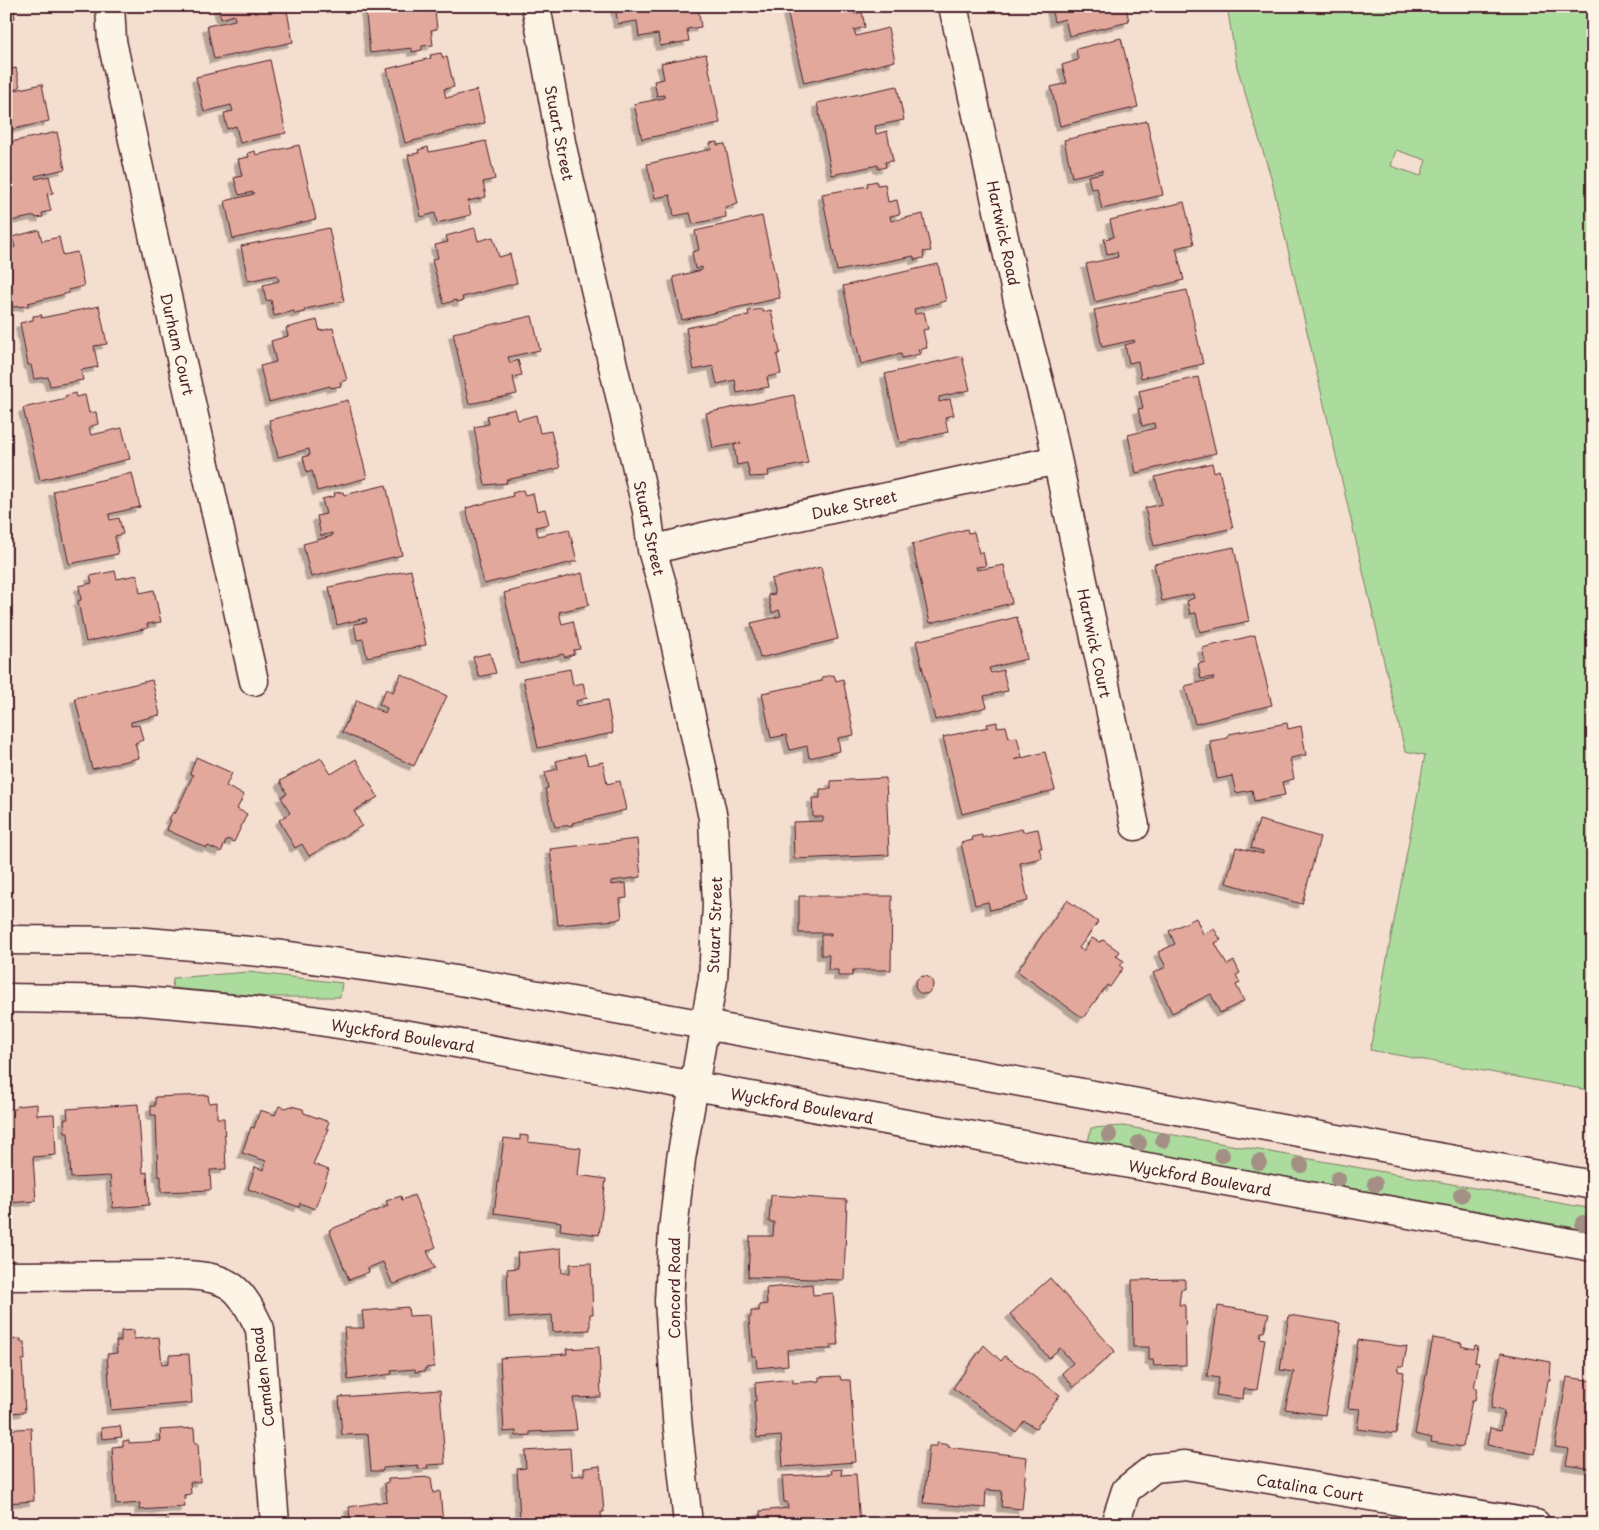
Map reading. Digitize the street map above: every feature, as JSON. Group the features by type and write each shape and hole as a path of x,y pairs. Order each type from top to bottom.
{"street":[{"name":"Durham Court","path":"110,6 112,41 154,239 254,681"},
{"name":"Stuart Street","path":"536,6 562,147 647,511 652,550 664,591 713,818 717,905 713,979 700,1053"},
{"name":"Hartwick Road","path":"953,6 1018,301 1048,416 1057,460"},
{"name":"Duke Street","path":"652,550 703,537 1057,460"},
{"name":"Hartwick Court","path":"1057,460 1135,826"},
{"path":"6,940 136,942 261,952 427,975 1593,1185"},
{"name":"Wyckford Boulevard","path":"6,998 131,1000 254,1011 422,1037 1593,1247"},
{"name":"Concord Road","path":"688,1524 677,1419 669,1301 673,1230 681,1159 700,1053"},
{"name":"Camden Road","path":"6,1276 185,1275 207,1276 227,1282 248,1303 260,1328 276,1524"},
{"name":"Catalina Court","path":"1115,1524 1126,1490 1154,1468 1185,1465 1536,1524"}],"green space":[{"path":"1227,6 1593,6 1593,1091 1370,1050 1425,755 1405,751 1271,177 1237,67","holes":["1396,150 1426,160 1421,176 1391,166"]},
{"path":"248,972 342,983 340,997 269,997 172,988 173,978"},
{"path":"1123,1126 1593,1209 1593,1231 1088,1142 1091,1128"}],"building":[{"path":"6,6 13,6 15,18 6,20"},
{"path":"218,6 286,6 293,42 214,59 207,26 235,20 234,15 221,19"},
{"path":"365,6 436,6 425,7 426,12 435,11 437,29 431,30 433,45 422,46 422,50 412,52 412,48 370,53"},
{"path":"615,6 698,6 701,27 687,29 689,41 660,46 658,34 639,37 637,21 618,24"},
{"path":"805,6 852,6 854,14 862,12 865,27 854,30 856,36 888,28 895,61 804,83 787,11"},
{"path":"1126,6 1129,22 1069,36 1065,19 1054,22 1051,7"},
{"path":"1121,38 1138,107 1060,126 1051,87 1067,83 1062,65 1078,60 1076,49"},
{"path":"441,53 443,58 447,57 454,87 444,89 446,98 477,90 485,123 405,143 387,69 431,58 430,55"},
{"path":"706,54 720,123 642,139 634,104 664,98 664,95 657,96 654,81 664,79 661,63"},
{"path":"270,60 286,133 240,143 236,126 227,129 224,113 233,111 231,105 204,112 196,77"},
{"path":"6,64 7,70 16,68 20,87 11,91 42,84 49,121 6,131"},
{"path":"897,86 904,120 875,126 876,134 887,131 893,161 885,162 886,167 878,169 878,165 832,175 817,103"},
{"path":"1147,121 1163,195 1102,209 1097,188 1091,189 1088,176 1102,173 1102,170 1072,177 1064,140"},
{"path":"57,132 65,169 35,176 36,179 49,176 53,193 47,194 51,211 42,213 43,217 36,218 35,216 6,222 6,143"},
{"path":"486,141 495,179 483,182 486,197 468,201 471,215 437,223 435,213 421,217 408,155 419,153 418,150 428,147 429,152"},
{"path":"717,142 717,145 725,144 738,204 725,207 726,217 693,224 690,213 674,216 670,195 655,198 647,164 711,149 710,143"},
{"path":"299,145 316,219 233,239 225,201 254,194 253,192 239,195 234,178 242,176 238,159 249,157 248,153 255,151 256,155"},
{"path":"877,181 877,185 885,184 888,202 897,200 900,214 890,216 891,221 923,214 931,251 923,252 924,258 914,260 914,256 837,271 822,194 868,186 867,183"},
{"path":"1184,202 1194,244 1176,248 1184,280 1095,302 1086,264 1118,257 1117,252 1107,254 1104,239 1114,237 1110,220"},
{"path":"762,216 780,298 682,320 673,277 702,270 702,267 695,269 692,252 699,250 695,231"},
{"path":"329,228 344,301 305,309 304,312 295,314 294,311 274,316 271,300 266,301 263,285 279,281 277,275 248,281 241,246"},
{"path":"475,228 478,241 493,237 499,257 510,254 517,283 462,297 463,301 457,302 456,300 444,304 432,260 438,258 435,245 448,242 446,236"},
{"path":"39,230 42,241 59,237 63,255 77,252 84,286 68,290 69,293 28,303 28,306 9,307 6,297 6,249 15,247 12,237"},
{"path":"938,264 946,301 914,309 915,314 924,312 928,329 923,330 927,348 918,350 920,354 902,358 901,354 861,364 843,286"},
{"path":"1187,290 1203,364 1141,378 1138,361 1129,363 1125,345 1135,342 1134,340 1102,347 1094,310"},
{"path":"99,306 107,344 94,346 98,367 81,370 83,380 50,386 48,377 34,379 31,365 28,365 20,323 33,320 33,316 42,315 41,318"},
{"path":"762,309 763,312 771,310 780,353 777,355 781,374 767,377 769,387 737,393 735,380 717,384 713,366 694,370 686,328 749,315 748,311"},
{"path":"532,316 540,350 508,357 510,363 518,360 522,375 513,377 517,394 469,404 453,333"},
{"path":"317,320 320,331 333,328 347,380 340,382 341,386 331,388 330,386 269,402 260,366 276,362 271,341 288,336 286,328"},
{"path":"962,356 970,390 939,397 939,402 950,399 954,415 945,417 948,432 900,443 885,374"},
{"path":"1198,377 1216,453 1136,473 1128,435 1155,428 1154,423 1142,426 1138,409 1143,408 1139,391"},
{"path":"75,393 76,397 85,395 89,413 96,412 98,424 89,427 91,435 122,428 130,459 40,480 23,408 66,398 65,396"},
{"path":"794,395 808,463 768,471 769,476 750,477 747,463 737,465 734,445 741,443 713,448 706,413"},
{"path":"348,400 367,478 317,491 312,471 307,473 303,457 310,455 309,449 278,457 269,420"},
{"path":"515,409 518,420 536,415 540,433 551,431 560,468 506,480 507,483 485,485 474,427 489,424 487,416"},
{"path":"1212,463 1214,472 1219,470 1233,528 1154,546 1145,508 1162,504 1155,477"},
{"path":"132,473 140,507 109,514 110,520 119,518 123,534 115,536 118,554 69,564 53,491"},
{"path":"386,485 402,555 311,577 303,544 332,536 332,533 321,536 317,516 326,514 322,499 335,496 334,493 343,492 344,495"},
{"path":"523,490 525,495 533,493 537,511 545,509 549,524 536,527 538,536 569,529 577,561 484,584 466,508 513,496 512,493"},
{"path":"967,529 968,533 974,532 979,553 983,552 986,566 976,567 977,570 1004,565 1012,603 930,623 912,544"},
{"path":"1234,547 1249,621 1200,632 1196,613 1190,614 1187,601 1194,598 1193,594 1162,601 1154,564"},
{"path":"821,567 838,639 760,658 751,623 781,616 779,610 772,613 768,595 775,594 771,579"},
{"path":"411,570 426,645 367,657 363,639 357,640 354,624 367,622 366,618 337,625 329,587"},
{"path":"115,571 117,579 137,575 140,593 154,590 161,622 147,624 148,628 86,642 78,601 81,600 79,586 92,583 90,576"},
{"path":"582,573 589,605 559,612 562,624 573,621 580,649 573,650 574,654 565,657 563,654 520,664 504,593"},
{"path":"1017,617 1027,659 989,668 991,673 1003,670 1008,691 984,696 987,707 935,720 916,641"},
{"path":"1255,635 1272,705 1195,724 1185,686 1214,679 1213,677 1201,679 1198,664 1205,662 1202,648"},
{"path":"490,653 496,673 479,677 473,657"},
{"path":"570,669 573,685 583,683 587,698 576,701 577,706 607,700 613,733 538,748 523,678"},
{"path":"401,674 447,696 414,766 342,732 357,700 385,713 387,708 379,704 386,689 393,692"},
{"path":"834,675 836,681 843,679 854,735 838,738 840,751 809,758 807,746 790,750 786,735 771,738 762,693 822,681 822,677"},
{"path":"152,680 160,715 131,722 131,726 139,725 143,740 135,743 139,758 92,769 75,698"},
{"path":"997,722 997,727 1006,726 1009,738 1017,737 1022,757 1014,760 1045,752 1055,790 962,814 943,737 988,727 987,724"},
{"path":"1287,723 1288,729 1301,726 1306,755 1290,758 1294,779 1282,782 1285,795 1254,801 1252,790 1236,793 1232,776 1217,779 1210,741 1228,738 1229,734"},
{"path":"585,754 588,765 603,762 607,784 620,781 626,810 572,823 573,825 555,827 545,789 548,788 545,772 558,769 556,761"},
{"path":"196,757 232,773 226,786 244,795 237,809 247,814 234,842 227,839 221,852 208,846 207,848 167,830 171,820 169,819 173,812 175,814 193,775 190,774"},
{"path":"321,758 331,774 356,759 378,797 354,811 362,826 309,856 302,844 295,848 279,820 290,813 281,797 287,794 280,781"},
{"path":"886,778 889,855 794,859 793,822 823,821 823,817 813,817 812,798 820,798 820,789 831,789 831,781"},
{"path":"1259,820 1320,837 1302,904 1226,883 1236,847 1263,854 1263,851 1251,848"},
{"path":"1022,829 1023,832 1038,829 1042,848 1039,848 1042,858 1020,863 1028,901 990,910 988,902 975,905 961,843 973,840 972,837 982,835 982,838"},
{"path":"637,839 641,877 611,881 611,885 626,883 627,898 620,899 622,918 558,925 550,849"},
{"path":"799,896 892,896 891,970 853,970 852,976 838,976 838,970 828,970 829,955 821,955 821,935 831,935 831,933 799,933"},
{"path":"1067,900 1098,922 1079,948 1083,951 1092,938 1099,942 1103,940 1120,952 1116,956 1124,961 1120,966 1123,968 1110,987 1107,985 1083,1018 1017,971"},
{"path":"1196,918 1203,934 1214,929 1221,940 1215,943 1227,965 1234,961 1240,973 1236,975 1240,983 1236,985 1244,1001 1220,1013 1211,994 1172,1013 1153,973 1166,967 1158,952 1175,944 1169,931"},
{"path":"924,976 930,979 933,985 930,991 924,994 918,991 915,985 918,979"},
{"path":"208,1095 209,1103 217,1102 217,1118 224,1118 226,1169 210,1170 211,1190 161,1192 161,1176 158,1176 156,1115 151,1115 151,1106 155,1106 155,1097"},
{"path":"37,1104 37,1115 54,1114 56,1155 33,1157 36,1201 6,1203 6,1109 16,1109 17,1106"},
{"path":"138,1104 143,1173 147,1172 149,1205 113,1208 110,1176 71,1178 68,1133 65,1133 64,1119 68,1119 67,1109"},
{"path":"279,1106 303,1109 304,1113 329,1122 326,1129 329,1129 313,1164 329,1170 315,1209 300,1203 299,1207 248,1189 255,1167 264,1170 266,1161 242,1153 251,1127 254,1128 260,1110 275,1115"},
{"path":"520,1135 528,1136 528,1142 581,1148 578,1175 606,1179 599,1235 560,1230 561,1222 494,1213 504,1138 520,1140"},
{"path":"414,1195 436,1247 427,1251 435,1268 395,1284 392,1283 383,1262 368,1268 369,1272 349,1280 329,1230 388,1206 386,1201 401,1196 402,1200"},
{"path":"771,1195 847,1200 844,1280 748,1277 750,1236 773,1236 774,1222 769,1222"},
{"path":"561,1248 562,1273 570,1273 570,1264 591,1263 593,1314 590,1314 590,1330 553,1332 552,1315 509,1318 507,1269 518,1268 517,1253"},
{"path":"1050,1278 1115,1351 1074,1387 1062,1373 1073,1363 1060,1348 1049,1358 1010,1314"},
{"path":"1185,1279 1185,1289 1181,1289 1179,1305 1185,1305 1186,1365 1154,1366 1153,1360 1149,1360 1149,1347 1133,1347 1132,1280"},
{"path":"812,1284 813,1295 833,1293 838,1345 830,1345 831,1349 787,1350 788,1365 757,1368 756,1356 752,1356 749,1318 751,1317 751,1311 759,1311 759,1305 767,1304 766,1288"},
{"path":"1218,1306 1269,1314 1264,1332 1261,1332 1260,1338 1265,1339 1257,1390 1244,1389 1243,1399 1216,1395 1219,1378 1207,1376"},
{"path":"408,1307 409,1316 430,1315 434,1367 425,1368 425,1371 415,1372 415,1369 391,1371 392,1374 348,1380 344,1328 364,1328 362,1311"},
{"path":"1289,1315 1340,1323 1339,1331 1341,1331 1325,1415 1285,1409 1294,1372 1280,1370"},
{"path":"134,1330 134,1339 159,1337 162,1364 169,1363 169,1355 189,1354 192,1403 111,1410 107,1354 117,1353 116,1341 121,1341 121,1331"},
{"path":"1433,1338 1462,1343 1461,1346 1474,1349 1475,1345 1478,1346 1475,1362 1479,1363 1474,1388 1477,1388 1475,1400 1472,1400 1463,1447 1431,1442 1432,1438 1415,1434"},
{"path":"21,1339 21,1342 24,1342 25,1360 22,1360 25,1412 6,1413 6,1340"},
{"path":"1358,1340 1407,1347 1403,1366 1399,1366 1398,1371 1404,1372 1396,1434 1357,1429 1360,1409 1348,1408"},
{"path":"984,1345 1001,1361 1005,1356 1060,1395 1036,1428 1024,1421 1016,1432 953,1388"},
{"path":"599,1347 601,1397 573,1398 577,1430 530,1432 530,1435 516,1436 516,1431 504,1432 500,1358 567,1354 566,1349"},
{"path":"1501,1353 1551,1362 1550,1381 1548,1381 1535,1454 1487,1445 1490,1428 1501,1430 1504,1411 1491,1408"},
{"path":"840,1376 841,1380 850,1380 856,1462 783,1467 781,1436 757,1438 754,1401 756,1401 755,1383 793,1379 793,1383 819,1381 819,1377"},
{"path":"1567,1377 1593,1381 1593,1469 1566,1465 1569,1449 1555,1447"},
{"path":"440,1390 445,1464 427,1465 428,1468 418,1469 418,1465 383,1468 383,1471 371,1471 368,1434 342,1435 339,1397"},
{"path":"120,1426 122,1437 102,1439 101,1428"},
{"path":"31,1428 34,1501 6,1503 6,1430"},
{"path":"194,1428 195,1443 198,1443 200,1482 190,1482 191,1494 184,1495 185,1507 139,1510 140,1503 116,1505 112,1447 123,1446 123,1441 129,1440 129,1443 161,1441 160,1430"},
{"path":"937,1443 949,1445 948,1447 1027,1457 1022,1509 1001,1507 1002,1491 986,1490 985,1508 924,1503 929,1446 937,1446"},
{"path":"570,1448 572,1476 584,1475 584,1468 600,1466 604,1512 601,1512 602,1524 562,1524 562,1516 520,1518 517,1469 526,1468 525,1451"},
{"path":"842,1469 841,1475 856,1474 860,1524 761,1524 760,1511 788,1508 787,1502 784,1502 782,1476 832,1474 831,1470"},
{"path":"431,1477 433,1493 440,1491 443,1524 350,1524 349,1507 387,1501 385,1483 388,1482 388,1479"},
{"path":"35,1519 36,1524 6,1524 6,1521"},
{"path":"169,1520 169,1524 146,1524 146,1522"}]}
